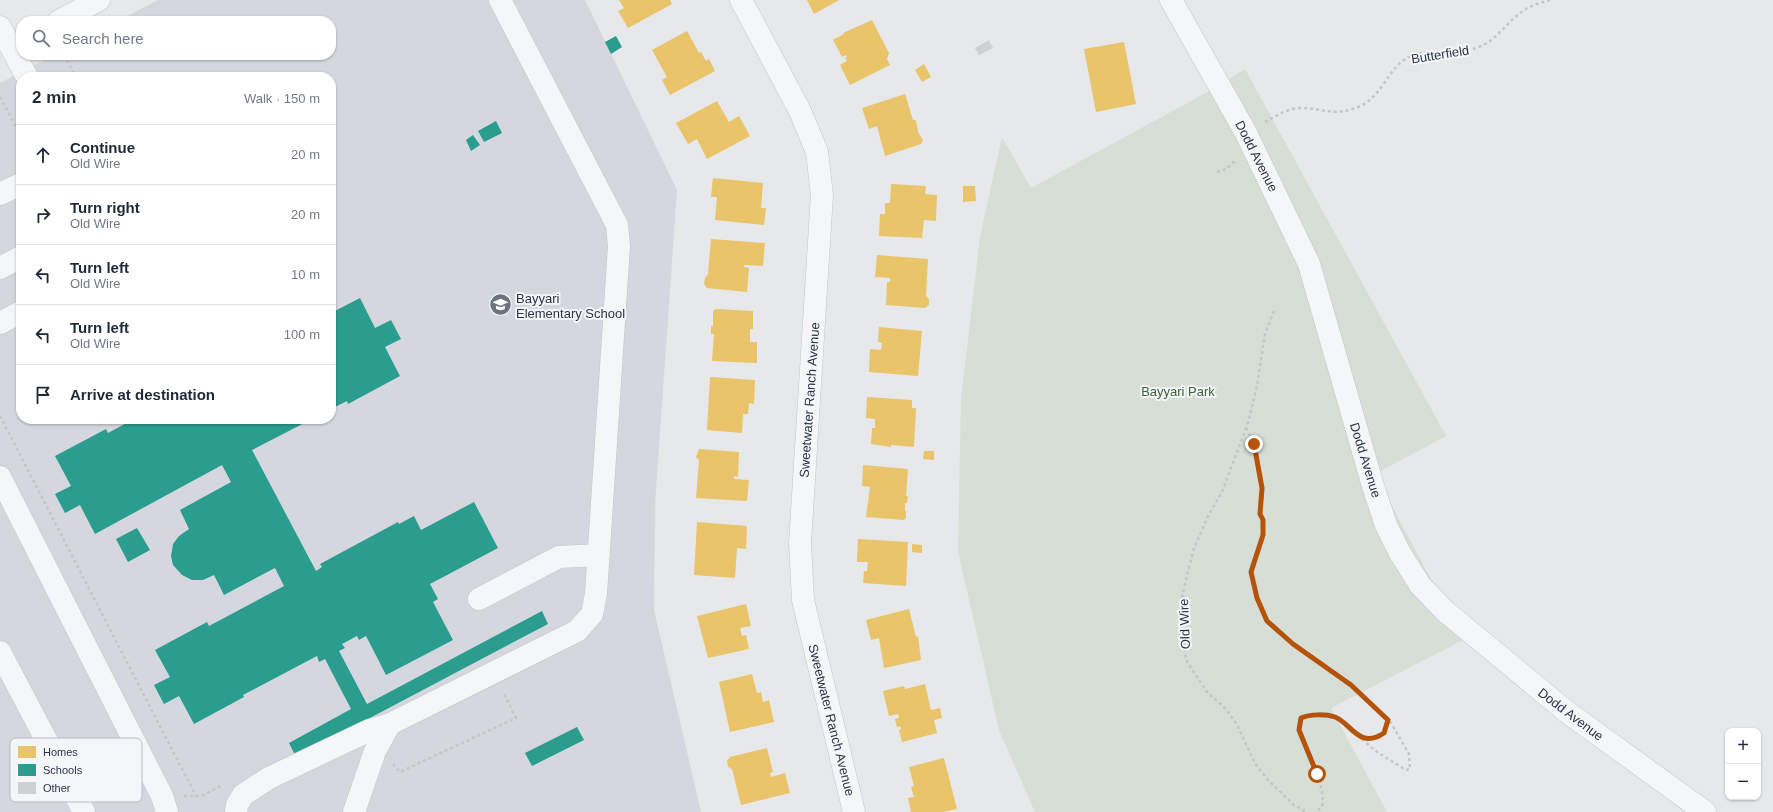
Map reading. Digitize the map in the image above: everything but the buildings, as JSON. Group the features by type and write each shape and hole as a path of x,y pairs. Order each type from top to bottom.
{"street":[{"path":"69,16 99,0"},
{"path":"236,812 243,795 268,778 370,730 390,724 492,672 578,631 592,614 596,594 599,555 619,246 617,225 500,0"},
{"name":"Sweetwater Ranch Avenue","path":"741,0 800,111 817,152 822,195 800,543 803,600 854,812"},
{"name":"Dodd Avenue","path":"1171,0 1246,133 1309,264 1375,493 1386,524 1400,552 1420,585 1445,611 1566,712 1705,812"},
{"path":"0,27 16,56"},
{"path":"18,60 24,72"},
{"path":"0,194 16,186"},
{"path":"0,268 16,260"},
{"path":"0,323 16,315"},
{"path":"0,476 133,738"},
{"path":"479,599 559,557 599,555"},
{"path":"0,652 45,738"},
{"path":"354,812 377,748 390,724"},
{"path":"142,756 162,796 167,812"},
{"path":"79,802 84,812"}],"path":[{"name":"Butterfield","path":"1264,123 1288,110 1300,108 1341,113 1359,107 1376,94 1405,59 1413,55 1470,50 1481,47 1502,32 1520,13 1537,3 1550,0"},
{"path":"67,60 73,72"},
{"path":"0,97 16,127"},
{"path":"1218,172 1226,169 1238,158"},
{"name":"Old Wire","path":"1274,310 1265,334 1257,386 1246,428 1222,492 1209,514 1194,548 1184,583 1182,605 1184,647 1186,660 1207,692 1226,709 1238,725 1256,765 1268,780 1294,804 1306,812"},
{"path":"0,416 196,796"},
{"path":"1246,428 1254,444 1262,488 1260,514 1263,520 1263,535 1251,572 1257,598 1267,621 1293,644 1351,685 1388,720 1409,754 1410,769 1406,770 1390,762 1336,718 1308,715 1301,718 1299,730 1317,774 1324,798 1322,807 1315,812"},
{"path":"377,748 400,772 516,718 492,672"},
{"path":"1360,737 1374,738 1384,733 1387,728 1388,720"}],"shaded area":[{"name":"Bayyari Elementary School","path":"158,0 585,0 677,190 655,504 654,610 701,812 0,812 0,83 16,75 16,424 336,424 336,72 21,72 44,60 336,60 336,16 128,16"}],"green space":[{"name":"Bayyari Park","path":"1245,69 1446,436 1375,474 1463,640 1331,708 1387,812 1035,812 999,730 958,552 961,399 980,237 1002,137 1031,188 1215,88"}],"place":[{"name":"Bayyari Elementary School","path":"500,305"}],"route":[{"path":"1254,444 1262,488 1260,514 1263,520 1263,535 1251,572 1257,598 1267,621 1293,644 1351,685 1378,708 1388,720 1387,728 1384,733 1374,738 1360,737 1336,718 1308,715 1301,718 1299,730 1317,774"}]}
